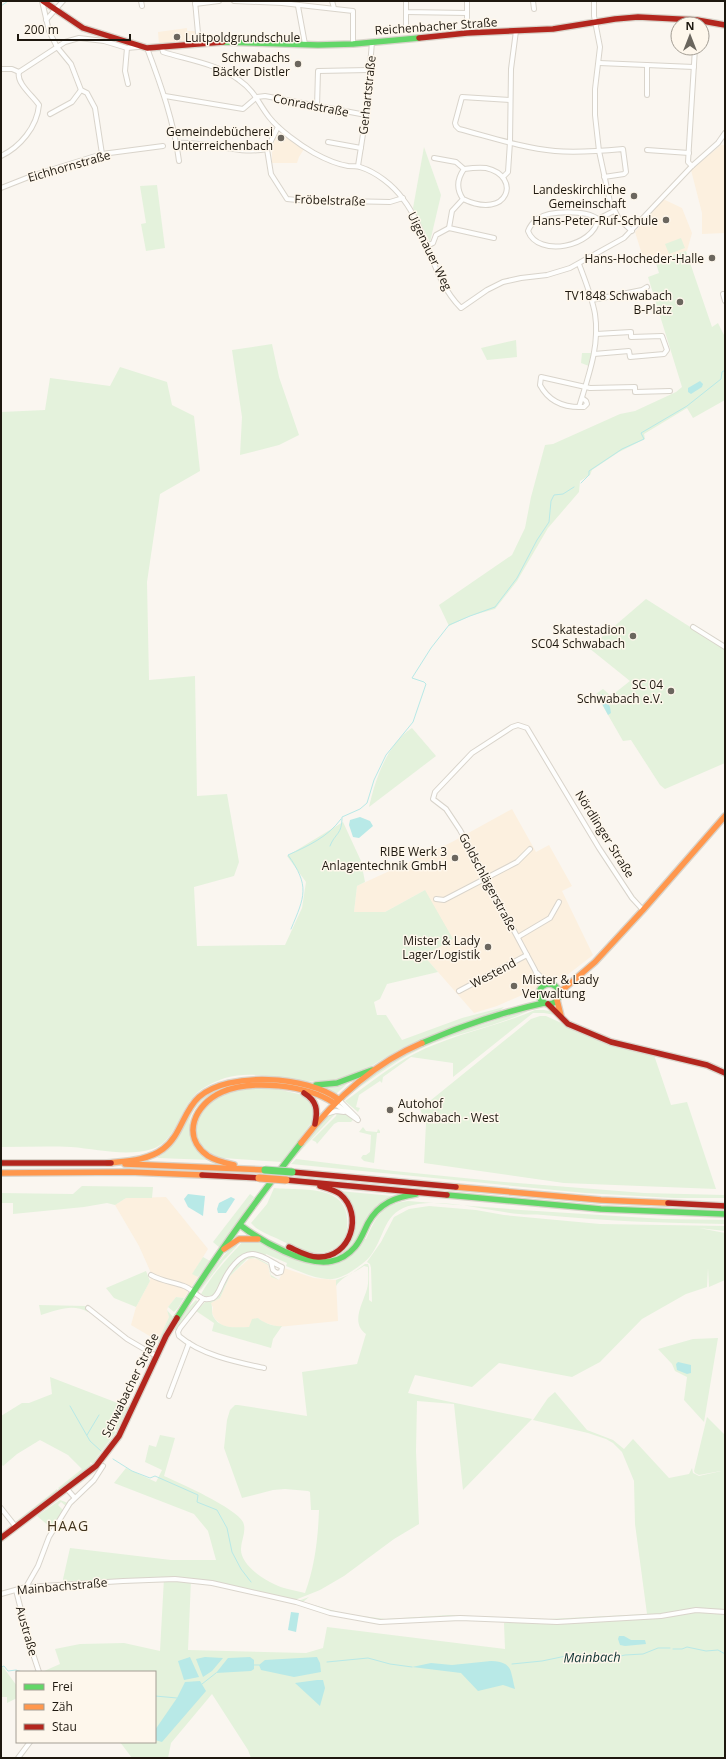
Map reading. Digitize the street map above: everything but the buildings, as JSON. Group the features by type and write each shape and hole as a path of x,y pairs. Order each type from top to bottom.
{"main road":[{"name":"Reichenbacher Straße","path":"43,1 83,28 138,47 147,48 246,42 353,44 467,33 553,29 615,19 638,18 670,20"},
{"name":"Reichenbacher Straße","path":"710,23 725,25"},
{"path":"224,1249 274,1177 315,1124 336,1101 372,1070 427,1040 525,1007 546,1003 558,996 574,979 595,962 643,910 725,816"},
{"path":"525,1007 546,988 574,979"},
{"path":"546,988 558,996 561,1016"},
{"path":"546,988 546,1003 568,1024 611,1042 707,1065 725,1073"},
{"path":"107,1163 140,1158 152,1155 164,1149 176,1137 197,1099 218,1085 239,1080 254,1079 312,1085 337,1082 372,1070"},
{"path":"246,1169 211,1158 200,1149 194,1136 193,1122 198,1110 208,1100 216,1095 239,1087 268,1085 318,1094 336,1101"},
{"path":"312,1085 327,1091 336,1101"},
{"path":"298,1090 312,1098 316,1104 318,1110 315,1124"},
{"path":"1,1164 107,1163 265,1170 608,1201 725,1206"},
{"path":"1,1172 129,1172 259,1178 427,1192 601,1210 725,1214"},
{"path":"241,1223 266,1237 304,1254 319,1257 327,1256 338,1251 349,1240 352,1233 353,1219 349,1205 339,1194 308,1182"},
{"path":"224,1249 240,1238 248,1237 263,1240 312,1261 332,1262 351,1252 360,1239 373,1214 382,1205 399,1197 427,1192"},
{"path":"241,1223 263,1240"},
{"name":"Schwabacher Straße","path":"1,1538 68,1489 96,1466 119,1436 156,1356 177,1316 206,1272 224,1249"}],"street":[{"path":"43,1 46,20 57,47 71,64 80,90"},
{"path":"46,20 63,1"},
{"path":"199,44 195,2 219,1"},
{"path":"234,1 269,2 353,11 353,44"},
{"path":"332,1 334,8"},
{"path":"406,1 406,26"},
{"path":"467,1 467,33"},
{"path":"533,1 534,9"},
{"path":"594,1 595,23 600,47 595,89 595,115 599,151 607,193 614,211 619,219 632,231"},
{"path":"298,6 305,44"},
{"path":"406,12 467,13"},
{"path":"503,176 508,172 511,69 516,31"},
{"path":"19,72 65,42 79,38 104,41 128,48 138,47"},
{"name":"Gerhartstraße","path":"358,166 366,115 372,42"},
{"path":"128,48 125,71 128,84"},
{"path":"147,48 165,96 177,144 179,161"},
{"name":"Uigenauer Weg","path":"162,48 163,52 226,72 239,79 257,97 269,117 278,126 313,152 330,162 358,166 372,172 393,188 403,198 418,221 427,246 448,291 461,308 487,290 503,282 560,272 579,264"},
{"path":"692,166 688,162 688,154 695,56"},
{"path":"599,63 694,67"},
{"path":"647,65 647,95"},
{"path":"1,69 12,69 19,72"},
{"path":"317,107 318,72 369,70"},
{"path":"1,156 20,144 30,130 38,114 39,105 20,82 18,76 19,72"},
{"path":"50,114 72,102 80,90"},
{"path":"80,90 88,93 95,108 102,154"},
{"path":"165,96 243,109 257,97"},
{"name":"Conradstraße","path":"257,97 265,96 366,115"},
{"path":"510,100 462,97 455,123 456,126 459,129 510,142 556,151 599,151 623,149 626,172 604,177"},
{"path":"177,144 191,142 252,151 267,149 278,126"},
{"path":"670,391 636,392 635,387 590,388 585,386 541,377 540,385 544,393 555,402 568,406 584,407 586,401 582,398 585,386 594,354 596,334 595,315 592,300 579,264 624,238 632,231 660,198 692,166 718,143 725,133"},
{"name":"Gerhartstraße","path":"328,142 361,148"},
{"name":"Eichhornstraße","path":"1,188 34,174 102,154 163,146"},
{"name":"Fröbelstraße","path":"267,149 271,174 287,199 390,202 403,198"},
{"path":"646,150 688,154"},
{"path":"434,158 456,162 464,169 486,168 503,176 507,186 504,198 498,203 483,206 463,199 459,193 458,184 460,175 464,169"},
{"path":"449,228 452,211 463,199"},
{"path":"598,219 614,211"},
{"path":"553,213 588,214 598,219 597,225 583,240 563,246 550,246 537,242 530,238 528,231 537,219 553,213"},
{"path":"427,246 433,243 436,235 449,228 494,238"},
{"path":"592,300 642,290 647,287"},
{"path":"723,294 725,301"},
{"path":"594,354 629,351 630,357 664,354 667,350 662,336 631,337 631,332 596,334"},
{"path":"693,627 725,647"},
{"name":"Nördlinger Straße","path":"433,799 435,792 472,753 512,727 518,725 527,728 599,848 632,898 643,910"},
{"name":"Goldschlägerstraße","path":"433,799 446,809 460,830 518,936 526,955 546,988"},
{"path":"436,899 444,900 486,879 517,862 530,849"},
{"path":"518,936 550,918 559,902"},
{"name":"Westend","path":"459,991 526,955"},
{"path":"336,1101 358,1120 345,1112 336,1101"},
{"path":"322,1116 336,1111 345,1112"},
{"path":"264,1368 210,1353 189,1343 179,1336 178,1332 203,1299 215,1297 231,1269 244,1256 253,1254 271,1262"},
{"path":"151,1275 186,1287 203,1299"},
{"path":"88,1308 127,1339 156,1356"},
{"path":"169,1396 189,1343"},
{"name":"Austraße","path":"26,1587 38,1566 49,1537 74,1497 94,1480 104,1466"},
{"path":"68,1489 74,1497"},
{"path":"1,1508 16,1527"},
{"name":"Mainbachstraße","path":"1,1594 26,1587 123,1581 175,1580 212,1583 288,1600 330,1613 380,1622 460,1618 557,1622 661,1616 696,1610 725,1612"},
{"name":"Austraße","path":"16,1590 29,1642 39,1671"},
{"path":"18,1758 29,1743"}],"shaded area":[{"name":"Luitpoldgrundschule","path":"187,28 187,31 195,31 196,41 159,45 158,32"},
{"path":"276,135 286,136 304,149 297,163 272,163 272,150"},
{"path":"721,145 725,145 725,233 702,234 702,213 691,170"},
{"name":"Hans-Peter-Ruf-Schule","path":"663,199 682,208 692,233 687,251 645,264 635,232"},
{"path":"512,809 536,852 549,845 572,886 562,891 593,955 566,976 497,1006 474,1013 424,956 425,890 385,912 354,912 357,886 452,842"},
{"path":"166,1197 208,1249 193,1273 198,1277 184,1298 176,1297 168,1307 167,1310 169,1317 158,1341 131,1325 136,1307 150,1281 151,1273 139,1246 115,1205 126,1198"},
{"path":"250,1258 258,1259 268,1265 270,1275 279,1280 284,1268 314,1278 336,1280 338,1321 278,1327 263,1322 258,1318 249,1327 236,1328 223,1326 215,1319 212,1313 213,1307 210,1303 220,1298 230,1276"}],"green space":[{"path":"424,147 441,195 430,242 413,208"},
{"path":"157,185 165,248 146,251 141,224 146,223 140,186"},
{"path":"681,238 685,248 669,254 665,244"},
{"path":"686,251 712,327 718,323 725,337 725,400 693,418 687,408 644,434 645,439 619,452 592,470 590,475 580,481 579,492 548,528 517,581 495,609 470,616 449,626 439,605 512,555 525,528 531,497 545,445 553,444 620,414 635,411 676,392 682,387 648,277 659,273 655,260"},
{"path":"516,340 517,357 487,360 481,348"},
{"path":"272,344 279,377 299,435 279,445 240,455 242,417 232,350"},
{"path":"582,353 592,353 589,366 581,363"},
{"path":"120,367 167,382 172,405 194,416 200,471 160,494 147,582 149,680 195,676 197,796 227,794 239,862 234,876 194,887 197,946 285,945 302,908 306,882 287,856 343,822 361,861 365,882 357,886 354,912 385,912 425,890 453,939 424,956 438,972 387,984 380,999 374,1002 377,1015 386,1015 402,1040 462,1018 504,1007 488,1018 410,1044 359,1073 349,1077 317,1082 264,1076 238,1075 217,1081 204,1087 194,1096 166,1140 152,1149 132,1152 112,1152 71,1147 1,1147 1,412 45,410 50,378 110,386"},
{"name":"SC 04 Schwabach e.V.","path":"646,599 725,649 725,763 665,789 660,785 631,740 623,741 596,694 603,689 611,696 630,681 589,648"},
{"path":"412,728 436,756 369,807 383,763 396,743"},
{"path":"532,1009 496,1024 422,1048 389,1067 347,1096 382,1069 409,1053 432,1042"},
{"path":"535,1010 554,1012 555,1015 533,1013 453,1077 453,1063 411,1057 383,1077 382,1083 380,1081 359,1095 356,1107 360,1108 358,1112 345,1101 388,1070 414,1054 444,1041"},
{"path":"546,1016 599,1040 654,1055 671,1105 687,1102 716,1189 564,1183 424,1163 426,1123 420,1109 531,1019"},
{"path":"351,1080 336,1094 323,1086"},
{"path":"230,1082 307,1088 221,1090 209,1096 197,1106 190,1118 191,1132 194,1139 211,1160 157,1158 171,1146 194,1105 200,1098 210,1091"},
{"path":"268,1087 303,1095 307,1097 315,1108 312,1122 282,1162 222,1158 214,1155 201,1145 195,1131 195,1124 206,1104 221,1095 234,1091"},
{"path":"335,1112 335,1114 293,1159 319,1126"},
{"path":"337,1112 345,1113 353,1120 351,1122 338,1122 334,1124 317,1144 312,1140 336,1116"},
{"path":"363,1127 366,1131 377,1132 378,1129 380,1131 380,1133 377,1133 374,1163 364,1161 361,1158 363,1155 370,1152 371,1135 359,1132"},
{"path":"296,1159 504,1182 644,1193 725,1195 725,1198 674,1198 585,1193 291,1164"},
{"path":"82,1186 153,1187 152,1198 126,1198 115,1205 107,1203 84,1207 13,1214 13,1203 1,1203 1,1193 73,1194"},
{"path":"274,1188 314,1190 326,1193 336,1198 344,1206 347,1218 346,1234 348,1235 334,1249 319,1253 302,1250 256,1228 251,1223 267,1204"},
{"path":"339,1191 393,1196 377,1205 359,1237 346,1252 333,1259 296,1253 274,1242 303,1254 336,1255 355,1225"},
{"path":"250,1194 254,1197 220,1248 213,1242"},
{"path":"408,1201 434,1203 413,1205 403,1208 396,1213 390,1218 376,1247 365,1262 343,1276 330,1279 317,1277 286,1266 287,1263 266,1254 265,1256 247,1252 236,1260 214,1295 207,1297 201,1294 217,1271 243,1242 252,1241 262,1243 298,1260 311,1264 324,1266 338,1263 350,1256 359,1247 364,1239 366,1239 373,1224 381,1213 392,1205"},
{"path":"463,1205 663,1219 725,1220 725,1224 589,1219 522,1214"},
{"path":"429,1206 600,1224 725,1226 725,1231 699,1228 725,1233 725,1280 709,1287 708,1268 707,1287 686,1294 642,1319 600,1362 572,1377 499,1363 472,1387 415,1375 408,1393 532,1419 463,1490 454,1404 417,1401 416,1451 419,1524 394,1539 344,1576 320,1590 295,1600 191,1580 188,1650 306,1653 323,1648 327,1627 505,1649 504,1623 543,1621 460,1617 384,1621 337,1614 298,1601 309,1597 303,1602 346,1614 386,1619 449,1615 548,1619 647,1614 635,1524 634,1481 622,1452 613,1443 606,1439 588,1433 533,1420 548,1398 555,1392 587,1430 613,1440 624,1449 633,1439 669,1478 689,1474 692,1468 693,1473 699,1476 721,1471 699,1475 694,1471 707,1417 725,1435 725,1758 251,1758 248,1750 212,1694 171,1743 168,1758 132,1758 121,1743 156,1743 156,1671 44,1671 60,1664 55,1649 80,1644 124,1643 160,1651 164,1578 64,1582 63,1579 70,1548 171,1560 216,1560 208,1531 194,1514 114,1483 126,1468 156,1482 162,1470 145,1462 149,1445 156,1447 160,1435 175,1438 164,1476 207,1496 238,1516 244,1525 241,1546 242,1555 250,1568 271,1583 286,1589 305,1593 315,1552 319,1510 311,1510 310,1492 308,1491 285,1489 273,1490 242,1498 224,1448 227,1420 230,1410 235,1405 307,1416 302,1372 357,1364 366,1334 361,1329 358,1319 368,1286 368,1267 364,1266 353,1273 365,1264 368,1264 369,1300 372,1302 371,1268 370,1264 367,1262 381,1242 394,1217 409,1209"},
{"path":"239,1240 237,1246 223,1261 200,1291 205,1280 217,1264"},
{"path":"252,1255 268,1264 271,1275 279,1280 271,1277 268,1265 255,1258 247,1259 230,1276 220,1298 211,1303 212,1314 220,1324 229,1327 249,1327 252,1319 258,1318 269,1324 282,1326 273,1339 271,1348 212,1331 214,1323 196,1311 205,1302 212,1300 224,1280 239,1263"},
{"path":"203,1257 210,1261 198,1277 192,1274"},
{"path":"146,1271 150,1281 136,1307 114,1298 106,1288"},
{"path":"349,1275 341,1280 336,1286 336,1280"},
{"path":"176,1297 184,1298 174,1312 168,1307"},
{"path":"196,1300 199,1303 177,1330 174,1330 184,1312"},
{"path":"39,1305 86,1306 89,1311 88,1312 77,1308 65,1308 41,1315"},
{"path":"167,1310 173,1317 160,1342 158,1341 169,1317"},
{"path":"718,1338 704,1422 684,1400 687,1377 675,1371 672,1364 658,1349 693,1339"},
{"path":"50,1377 128,1407 117,1430 115,1429 114,1431 116,1432 95,1460 96,1461 93,1464 90,1462 91,1466 61,1490 58,1488 82,1469 68,1455 40,1440 17,1454 3,1466 1,1464 1,1416 22,1403 29,1403 52,1394"},
{"path":"57,1489 58,1492 14,1525 14,1523"},
{"path":"60,1500 68,1503 66,1506 61,1502 58,1505 63,1510 52,1530 37,1516"},
{"path":"1,1667 3,1667 16,1685 16,1698 7,1703 7,1697 1,1697"}],"water":[{"path":"700,381 703,384 702,387 691,394 688,392 688,388"},
{"path":"603,694 610,707 611,713 608,715 598,696"},
{"path":"360,817 370,821 373,826 359,838 353,837 349,825 350,820"},
{"path":"188,1194 205,1196 203,1216 188,1207 184,1199"},
{"path":"231,1197 235,1199 226,1213 218,1213 217,1209 219,1203"},
{"path":"678,1362 691,1365 691,1373 687,1374 677,1370 676,1364"},
{"path":"291,1612 299,1613 296,1632 288,1630"},
{"path":"619,1636 624,1636 631,1640 645,1640 646,1644 620,1645 618,1639"},
{"path":"190,1657 199,1677 184,1680 178,1661"},
{"path":"205,1657 223,1658 212,1671 203,1677 196,1659"},
{"path":"250,1657 254,1660 254,1669 251,1671 216,1673 228,1658"},
{"path":"317,1657 320,1663 321,1672 294,1677 261,1670 259,1665 265,1660"},
{"path":"491,1661 507,1665 511,1672 515,1689 503,1685 478,1691 461,1673 412,1667 431,1663 452,1665"},
{"path":"323,1680 325,1688 320,1706 295,1683"},
{"path":"200,1681 206,1691 162,1742 156,1740 156,1729 177,1698 185,1682"}],"waterway":[{"path":"1,6 8,1"},
{"path":"581,483 589,475 589,471 622,449 644,439 641,433 687,406 721,379 722,372 725,370"},
{"path":"330,846 340,831 342,817 360,809 367,803 374,780 386,755 413,722 426,684 412,678 431,648 449,625 495,607 517,578 537,540 549,522 551,501 554,495 563,494 574,487"},
{"path":"291,929 300,908 303,891 300,875 288,855 324,836 341,819"},
{"path":"70,1406 90,1441 101,1451"},
{"path":"87,1435 99,1415"},
{"path":"113,1459 132,1471 150,1478 155,1476 198,1495 197,1502 217,1510 227,1528 232,1552 241,1569 251,1582"},
{"name":"Mainbach","path":"673,1649 682,1649 687,1647 706,1651 718,1650 725,1654"},
{"name":"Mainbach","path":"512,1664 542,1661 566,1656 612,1658 625,1655 643,1654 658,1648 670,1648"},
{"path":"327,1662 368,1658 390,1664 412,1667"},
{"path":"254,1665 259,1665"},
{"name":"Mainbach","path":"1,1667 4,1666 8,1671 19,1671"},
{"path":"202,1684 216,1673"},
{"name":"Mainbach","path":"156,1696 177,1698"}],"traffic: fast":[{"path":"223,42 318,45 353,44 419,38"},
{"path":"549,984 556,987 559,994 556,1001 549,1004 542,1001 539,994 542,987 549,984"},
{"path":"422,1043 482,1020 544,1003"},
{"path":"316,1085 337,1083 372,1070"},
{"path":"177,1318 236,1229 301,1143"},
{"path":"265,1170 292,1172"},
{"path":"240,1225 271,1245 284,1251 310,1260 321,1262 332,1261 342,1258 353,1250 372,1216 377,1210 395,1199 416,1194"},
{"path":"447,1195 601,1209 725,1214"}],"traffic: slow":[{"path":"559,993 595,962 643,910 725,816"},
{"path":"557,1000 561,1016"},
{"path":"301,1143 326,1113 355,1085 386,1062 422,1043"},
{"path":"107,1163 128,1161 157,1153 169,1144 178,1131 189,1109 199,1097 212,1089 229,1083 248,1080 288,1081 308,1085 325,1091 338,1099"},
{"path":"234,1165 217,1161 208,1156 199,1148 195,1139 193,1130 194,1121 198,1112 212,1097 234,1088 264,1085 295,1088 323,1097 334,1103"},
{"path":"125,1164 265,1170"},
{"path":"1,1173 129,1172 202,1175"},
{"path":"259,1178 286,1180"},
{"path":"456,1187 601,1200 668,1203"},
{"path":"224,1249 239,1239 258,1239"}],"traffic: jam":[{"path":"43,1 83,28 147,48 223,42"},
{"path":"419,38 467,33 553,29 615,19 638,17 697,20 725,25"},
{"path":"548,1004 568,1024 611,1042 707,1065 725,1073"},
{"path":"304,1093 312,1099 316,1106 315,1124"},
{"path":"1,1163 111,1163"},
{"path":"292,1172 456,1187"},
{"path":"202,1175 259,1178"},
{"path":"286,1180 447,1195"},
{"path":"289,1247 307,1255 318,1257 329,1255 339,1250 346,1243 352,1223 351,1212 347,1202 340,1194 331,1189 320,1186"},
{"path":"668,1203 725,1206"},
{"path":"1,1538 96,1466 119,1436 166,1336 177,1318"}],"place":[{"name":"Luitpoldgrundschule","path":"177,37"},
{"name":"Schwabachs Bäcker Distler","path":"298,64"},
{"name":"Gemeindebücherei Unterreichenbach","path":"281,138"},
{"name":"Landeskirchliche Gemeinschaft","path":"634,196"},
{"name":"Hans-Peter-Ruf-Schule","path":"666,220"},
{"name":"Hans-Hocheder-Halle","path":"712,258"},
{"name":"TV1848 Schwabach B-Platz","path":"680,302"},
{"name":"Skatestadion SC04 Schwabach","path":"633,636"},
{"name":"SC 04 Schwabach e.V.","path":"671,691"},
{"name":"RIBE Werk 3 Anlagentechnik GmbH","path":"455,858"},
{"name":"Mister & Lady Lager/Logistik","path":"488,947"},
{"name":"Mister & Lady Verwaltung","path":"514,986"},
{"name":"Autohof Schwabach - West","path":"390,1110"}],"district":[{"name":"HAAG","path":"68,1525"}]}
